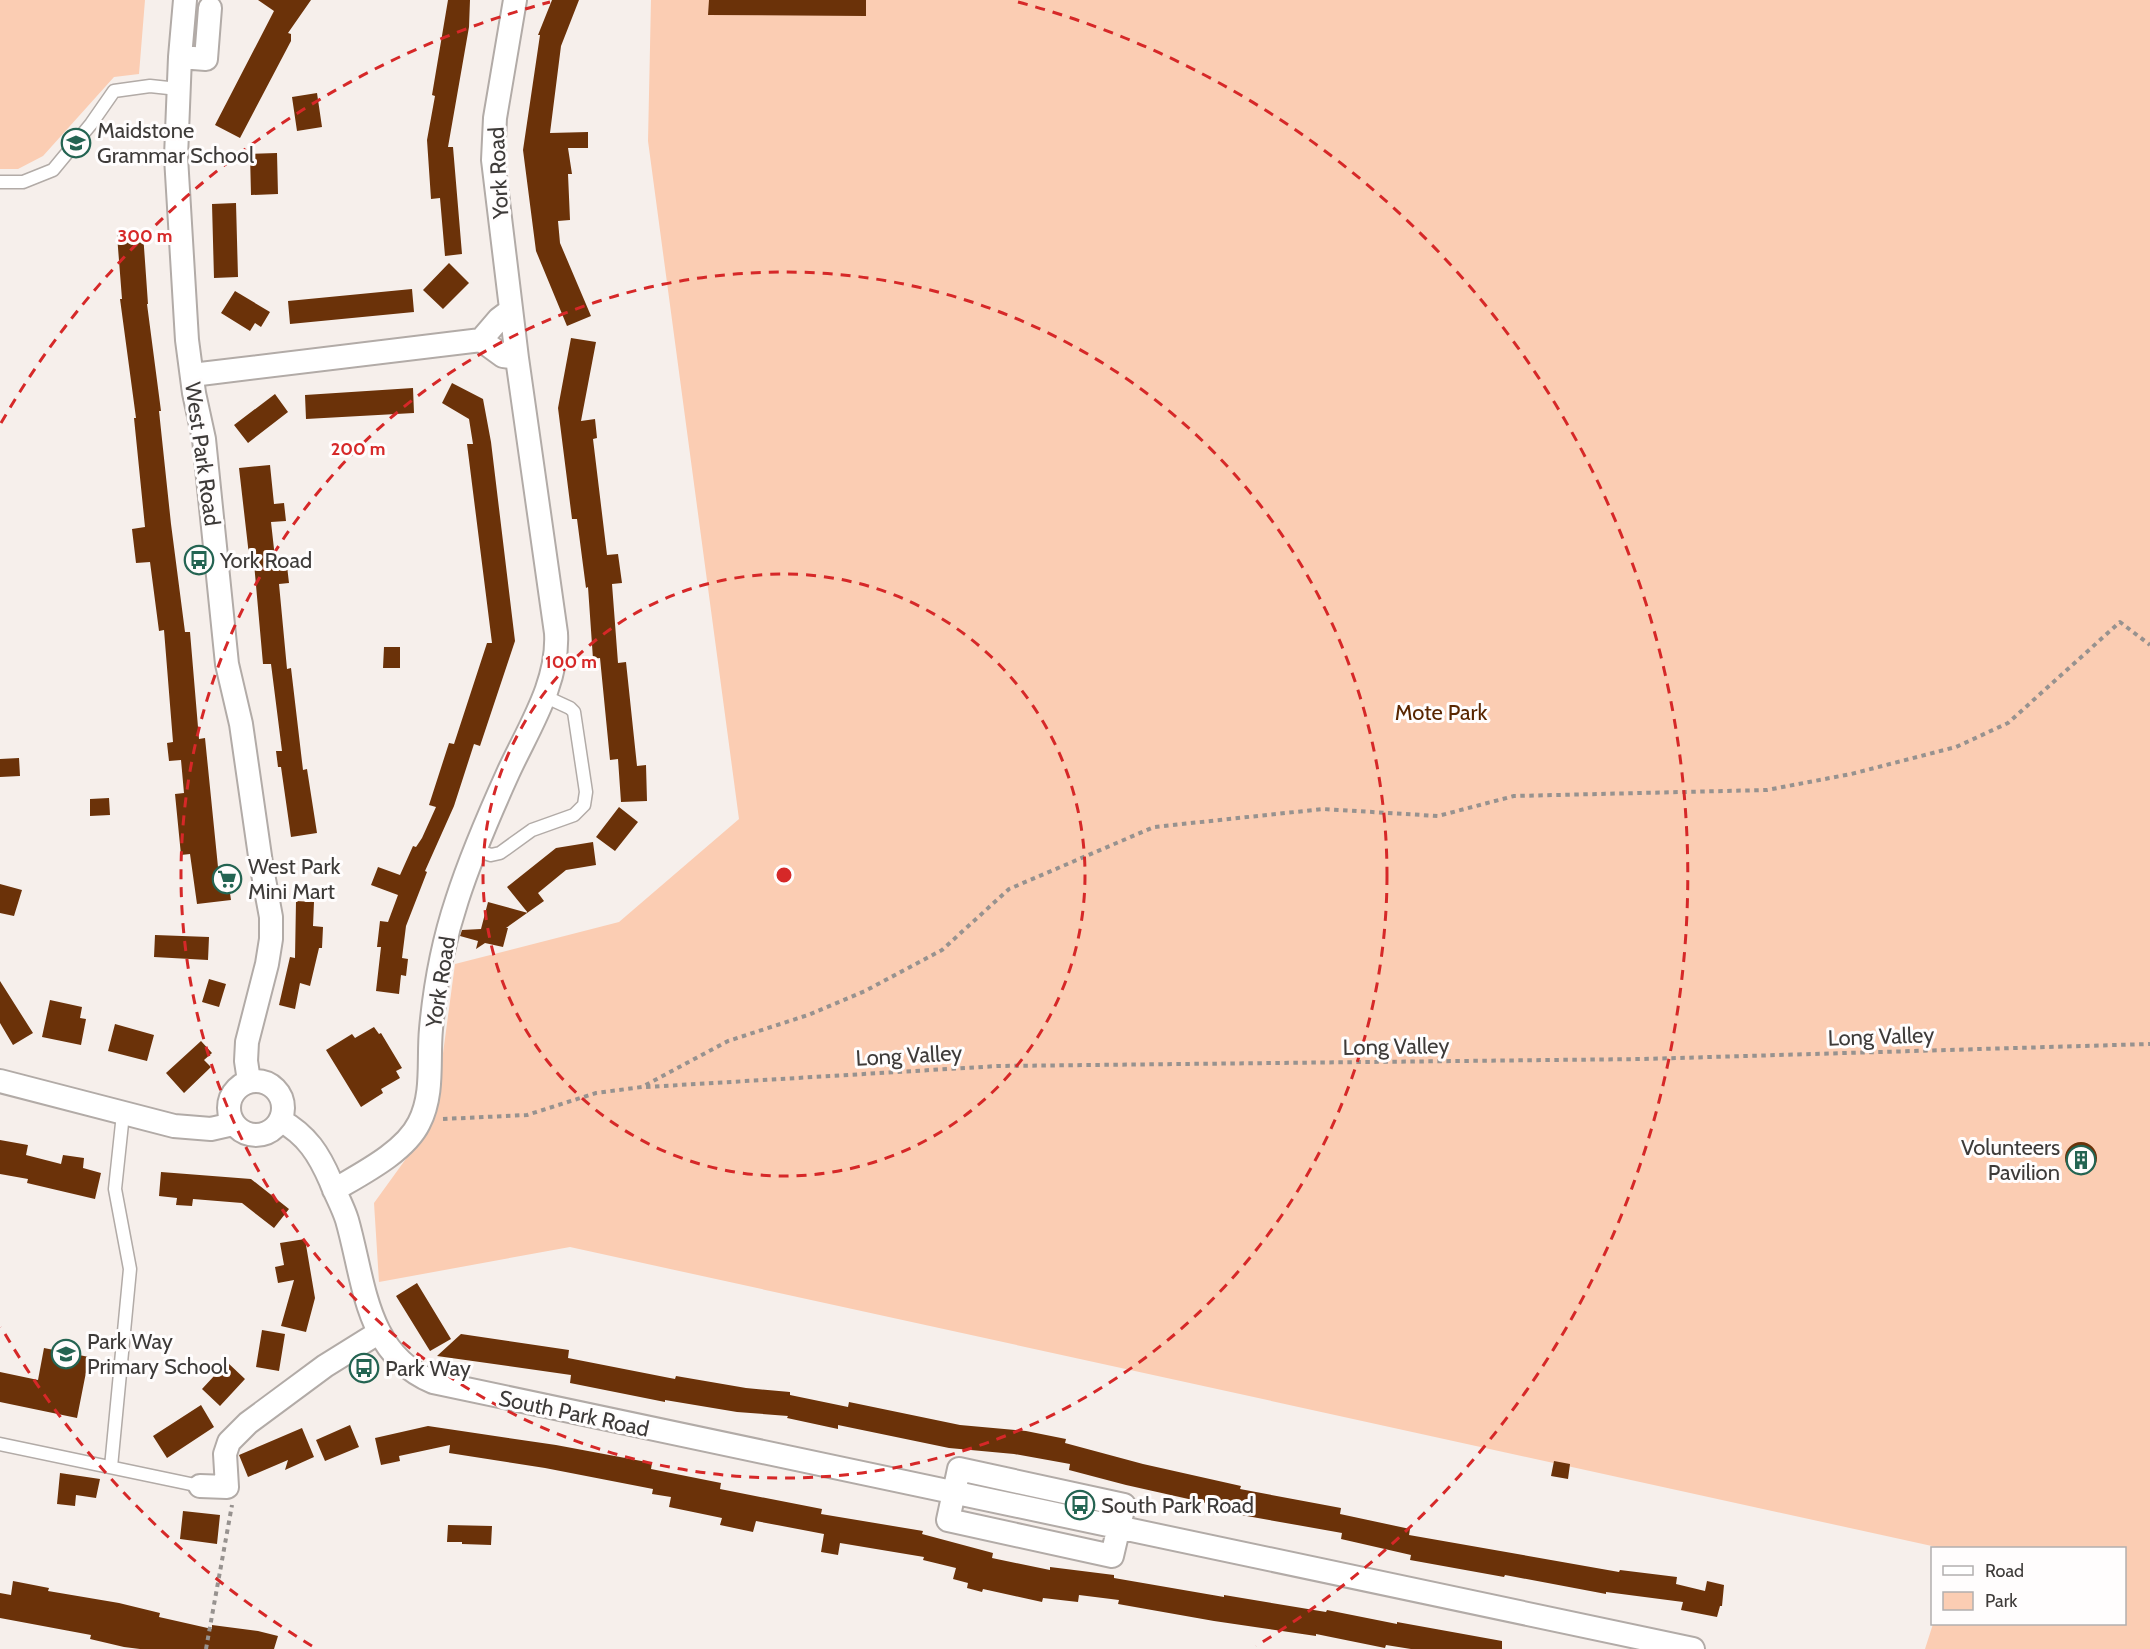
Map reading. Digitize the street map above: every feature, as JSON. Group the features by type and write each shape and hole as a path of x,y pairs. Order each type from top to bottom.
{"street":[{"name":"West Park Road","path":"185,0 178,89 176,157 185,312 192,375 204,439 227,664 241,724 271,917 271,939 267,964 247,1042 246,1061 249,1081"},
{"name":"York Road","path":"334,1190 393,1153 411,1136 422,1117 430,1076 431,1033 442,952 454,908 474,850 543,696 555,663 556,633 517,358 493,160 495,118 514,0"},
{"path":"180,57 206,59 210,8"},
{"path":"192,375 481,340 499,319 511,310"},
{"path":"481,340 503,356 517,358"},
{"path":"249,1081 264,1082 277,1090 283,1105 280,1120 268,1132 256,1135 243,1132 233,1124 229,1111 230,1098 237,1088 249,1081"},
{"path":"0,1082 174,1126 211,1129 233,1124"},
{"name":"South Park Road","path":"280,1120 306,1139 325,1169 346,1218 368,1306 386,1347 404,1366 418,1376 433,1382 1693,1649"},
{"path":"200,1486 227,1487 225,1454 230,1442 243,1428 269,1406 325,1366 378,1333"}],"lane":[{"path":"0,182 23,182 53,170 92,124 114,91 150,86 178,89"},
{"path":"474,850 491,855 500,853 531,830 574,815 584,805 586,792 574,712 543,696"},
{"path":"111,1467 130,1269 116,1189 123,1114"},
{"path":"0,1444 200,1486"}],"path":[{"path":"642,1087 728,1041 808,1015 865,991 942,950 1009,889 1154,827 1323,809 1438,816 1514,796 1767,790 1851,774 1956,747 2008,723 2120,622 2150,645"},
{"name":"Long Valley","path":"422,1117 434,1120 527,1115 596,1093 642,1087 998,1066 1644,1059 2150,1044"},
{"path":"206,1649 233,1506 227,1487"}],"green space":[{"path":"0,0 145,0 139,74 114,77 43,156 18,169 0,169"},
{"name":"Mote Park","path":"651,0 2150,0 2150,1649 1925,1649 1933,1625 2126,1625 2126,1547 1936,1547 570,1247 379,1282 374,1203 434,1120 455,964 619,922 739,819 648,141"}],"building":[{"path":"258,0 311,0 288,33 291,34 291,41 240,138 215,125 274,11"},
{"path":"448,0 470,0 469,27 448,147 453,147 462,254 445,256 440,198 431,199 427,140"},
{"path":"552,0 579,0 561,46 550,133 588,132 588,148 568,148 572,174 568,174 570,220 558,221 560,243 591,316 567,326 536,251 523,150 540,35 538,35"},
{"path":"709,0 866,0 866,16 708,15"},
{"path":"317,93 322,127 297,131 292,97"},
{"path":"277,153 278,194 251,195 250,154"},
{"path":"236,203 238,277 214,278 212,204"},
{"path":"143,233 147,304 161,411 159,411 171,524 185,632 190,632 199,739 205,738 218,867 226,866 231,900 197,904 190,854 181,855 175,794 184,793 181,760 169,761 167,743 173,742 164,630 159,631 150,562 136,563 132,529 145,527 134,418 136,418 120,299 122,299 117,235"},
{"path":"449,263 469,283 443,309 423,290"},
{"path":"412,289 414,312 290,324 288,301"},
{"path":"235,291 270,312 261,327 255,323 250,331 221,313"},
{"path":"571,338 596,342 581,421 595,419 597,438 593,439 607,555 618,554 622,583 612,584 618,663 626,662 637,766 646,765 647,801 621,802 618,759 610,760 600,658 593,659 588,587 586,588 577,519 572,519 558,408"},
{"path":"452,383 483,399 491,442 515,641 480,746 474,744 454,806 425,871 427,872 406,926 402,958 408,959 406,976 401,975 399,994 376,991 381,947 377,947 380,921 388,922 398,895 371,885 378,867 400,875 413,846 416,847 422,838 436,807 429,805 449,743 454,744 487,643 492,643 467,444 473,444 469,419 442,403"},
{"path":"413,388 414,413 306,419 305,395"},
{"path":"275,394 288,412 248,443 234,425"},
{"path":"270,465 274,504 284,503 286,521 271,522 276,567 287,566 289,583 279,584 287,669 291,668 303,770 307,769 317,833 291,837 281,767 278,767 276,751 282,751 271,664 263,664 254,563 250,564 239,468"},
{"path":"384,647 400,647 400,668 383,668"},
{"path":"19,758 20,776 0,777 0,759"},
{"path":"109,798 110,815 90,816 90,799"},
{"path":"619,807 638,822 615,851 596,837"},
{"path":"593,842 596,865 566,870 538,893 544,901 528,913 507,887 556,848"},
{"path":"0,884 22,890 14,916 0,913"},
{"path":"296,901 314,902 313,926 323,927 322,948 319,948 310,986 300,983 295,1009 279,1005 290,957 295,958"},
{"path":"488,902 527,913 506,928 508,928 503,947 485,943 476,949 478,941 460,936 462,930 481,929"},
{"path":"155,935 209,937 208,960 154,957"},
{"path":"209,979 226,984 219,1007 202,1002"},
{"path":"0,981 33,1033 13,1045 0,1023"},
{"path":"50,1000 82,1007 80,1018 86,1019 81,1045 42,1037"},
{"path":"115,1024 154,1035 147,1061 108,1051"},
{"path":"374,1027 379,1034 381,1033 402,1068 396,1071 400,1078 381,1089 383,1093 361,1107 326,1050 352,1034 355,1038"},
{"path":"201,1041 212,1053 204,1060 211,1067 184,1093 166,1073"},
{"path":"0,1140 28,1145 26,1155 61,1164 63,1155 84,1158 83,1168 101,1173 95,1199 27,1183 28,1179 0,1174"},
{"name":"Volunteers Pavilion","path":"2081,1142 2092,1147 2097,1158 2092,1169 2081,1174 2070,1169 2065,1158 2070,1147"},
{"path":"161,1172 251,1179 289,1209 274,1228 242,1203 193,1199 192,1206 176,1205 177,1198 159,1196"},
{"path":"305,1239 315,1298 306,1332 281,1326 294,1280 278,1283 275,1267 284,1265 280,1243"},
{"path":"417,1283 451,1339 430,1351 396,1296"},
{"path":"262,1330 285,1334 279,1371 256,1367"},
{"path":"461,1334 569,1350 568,1358 675,1379 676,1376 746,1388 790,1392 790,1395 848,1407 849,1402 960,1425 1026,1431 1066,1439 1065,1443 1143,1464 1241,1486 1240,1489 1341,1508 1340,1514 1410,1529 1409,1535 1619,1572 1620,1570 1677,1577 1676,1584 1705,1591 1707,1581 1724,1585 1722,1606 1720,1606 1717,1617 1681,1610 1683,1602 1606,1592 1606,1594 1410,1560 1411,1555 1341,1539 1342,1533 1241,1515 1242,1511 1069,1470 1070,1464 1014,1454 949,1448 838,1425 838,1429 787,1418 788,1416 737,1412 665,1400 665,1402 570,1383 571,1375 437,1356"},
{"path":"44,1348 89,1357 77,1418 0,1402 0,1372 38,1380"},
{"path":"227,1362 245,1379 220,1406 202,1389"},
{"path":"201,1405 214,1427 167,1458 153,1436"},
{"path":"350,1425 359,1447 325,1461 316,1440"},
{"path":"428,1426 556,1445 652,1463 651,1469 721,1483 720,1489 822,1509 821,1514 923,1531 922,1534 993,1553 992,1558 1050,1570 1050,1567 1114,1575 1114,1578 1224,1597 1224,1595 1326,1612 1327,1610 1397,1624 1397,1622 1502,1641 1502,1649 1411,1649 1386,1645 1385,1648 1316,1634 1316,1636 1214,1621 1118,1604 1119,1600 1079,1595 1078,1602 1043,1598 1042,1602 983,1589 982,1592 967,1588 968,1583 953,1579 956,1568 923,1560 924,1557 840,1543 838,1555 821,1552 824,1534 756,1521 753,1532 720,1525 722,1518 669,1507 671,1497 652,1494 653,1489 545,1468 449,1453 450,1445 399,1456 400,1461 381,1465 375,1438"},
{"path":"302,1428 314,1457 285,1470 288,1460 248,1477 239,1455"},
{"path":"1554,1461 1570,1464 1568,1479 1551,1476"},
{"path":"60,1473 100,1479 96,1498 76,1495 75,1506 57,1504"},
{"path":"183,1511 220,1515 217,1544 180,1539"},
{"path":"448,1525 492,1526 491,1545 447,1542"},
{"path":"13,1581 49,1588 48,1591 119,1603 160,1613 159,1617 212,1629 212,1625 278,1636 274,1649 124,1647 90,1639 91,1635 0,1618 0,1593 11,1595"}],"place":[{"name":"Maidstone Grammar School","path":"76,143"},
{"name":"York Road","path":"199,560"},
{"name":"West Park Mini Mart","path":"227,879"},
{"name":"Volunteers Pavilion","path":"2081,1160"},
{"name":"Park Way Primary School","path":"66,1354"},
{"name":"Park Way","path":"364,1368"},
{"name":"South Park Road","path":"1080,1505"}]}
